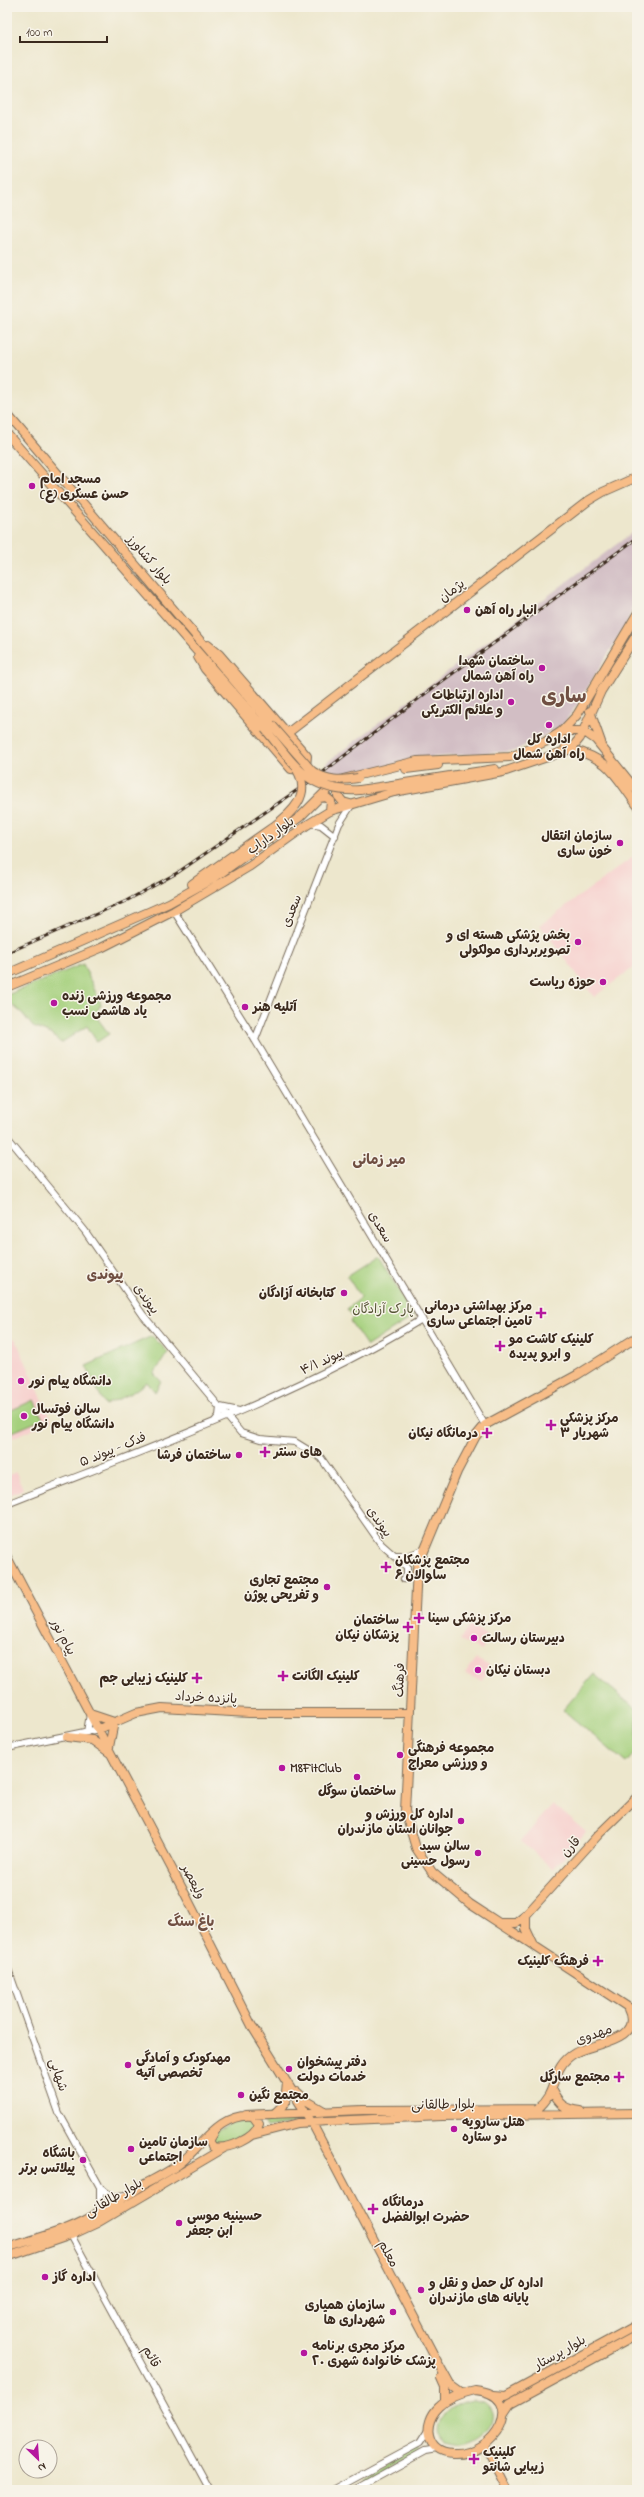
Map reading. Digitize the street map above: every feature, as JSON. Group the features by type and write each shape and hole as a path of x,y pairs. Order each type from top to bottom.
{"main road":[{"name":"بلوار کشاورز","path":"7,414 201,639 211,654 268,726"},
{"path":"8,438 20,429"},
{"name":"بلوار کشاورز","path":"8,438 85,523 192,647 268,726"},
{"name":"پژمان","path":"272,745 588,501 608,489 637,477"},
{"path":"85,523 94,515"},
{"name":"بلوار داراب","path":"7,974 64,947 169,903 214,878 300,817 339,781 417,761 510,757 537,747 555,737 577,715 637,614"},
{"path":"568,750 582,731 590,711 637,634"},
{"path":"192,647 205,669 272,745 291,769 301,770 308,762 307,756 219,654 201,639"},
{"path":"590,711 603,747"},
{"path":"115,926 196,882 293,812 301,798 302,778 293,762 268,726"},
{"path":"268,726 312,772 321,777 345,781 418,767 510,757"},
{"path":"562,731 582,731 603,747 637,791"},
{"path":"555,737 565,740 568,750"},
{"path":"568,750 596,757 605,762 637,805"},
{"name":"بلوار داراب","path":"7,987 101,948 174,911 250,866 310,823 330,811 352,803 394,792 513,769 568,750"},
{"path":"293,762 317,784 327,788 360,790 483,770 513,769"},
{"path":"339,781 336,788 338,796 343,802 352,803"},
{"path":"319,798 326,798 331,801 330,811"},
{"path":"95,934 91,940 91,944 97,948 101,948"},
{"path":"64,947 70,947 74,951 75,956 72,960"},
{"name":"فرهنگ","path":"637,1337 577,1375 485,1425 476,1436 457,1472 423,1550 417,1568 405,1811 416,1848 432,1872 470,1904 498,1922 536,1950 637,2013"},
{"name":"پیام نور","path":"7,1556 99,1729"},
{"name":"پانزده خرداد","path":"99,1729 148,1709 162,1708 249,1712 410,1713"},
{"path":"90,1714 114,1722 109,1747"},
{"name":"ولیعصر","path":"99,1729 253,2028 312,2123"},
{"name":"ولیعصر","path":"67,1737 92,1740 113,1755"},
{"name":"قارن","path":"498,1922 516,1923 526,1915 599,1834 637,1797"},
{"path":"526,1915 526,1929 536,1950"},
{"name":"مهدوی","path":"552,2091 558,2071 575,2053 628,2037 634,2029 635,2020 624,2004"},
{"path":"287,2083 307,2101 325,2112"},
{"path":"275,2113 285,2103 287,2083"},
{"path":"552,2091 558,2103 564,2108 596,2113"},
{"name":"بلوار طالقانی","path":"7,2248 68,2228 93,2215 170,2170 217,2128 238,2116 275,2113 306,2114 325,2112 537,2109 548,2100 552,2091"},
{"name":"بلوار طالقانی","path":"7,2257 71,2235 115,2212 201,2161 252,2135 298,2124 328,2121 637,2113"},
{"path":"246,2115 253,2116 259,2124 258,2129 252,2135"},
{"path":"322,2143 322,2127 328,2121"},
{"name":"معلم","path":"312,2123 450,2385 461,2394"},
{"name":"معلم","path":"298,2124 306,2127 311,2134 445,2386 445,2402"},
{"path":"217,2128 209,2142 210,2145 218,2148 227,2147"},
{"path":"189,2154 198,2149 202,2150 204,2154 201,2161"},
{"name":"بلوار پرستار","path":"494,2395 506,2396 637,2325"},
{"name":"بلوار پرستار","path":"504,2413 510,2404 637,2335"},
{"path":"572,2360 576,2368"},
{"path":"475,2390 494,2395 500,2403 504,2413 497,2431 485,2446 456,2454 437,2449 430,2441 427,2432 433,2413 445,2402 461,2394 475,2390"},
{"path":"485,2446 508,2490"}],"street":[{"name":"سعدی","path":"255,1040 287,953 342,818 352,803"},
{"path":"310,823 321,824 335,836"},
{"name":"سعدی","path":"174,911 255,1040 485,1425"},
{"name":"پیوندی","path":"7,1136 85,1231 143,1315 236,1427 241,1432 255,1438 295,1442 320,1458 381,1544 391,1555 407,1567 407,1575 404,1578"},
{"name":"پیوند ۴/۱","path":"228,1416 325,1373 373,1349 422,1319"},
{"path":"213,1422 219,1416 220,1408 239,1411 235,1419 236,1427"},
{"name":"فدک - پیوند ۵","path":"7,1504 228,1416"},
{"path":"391,1555 401,1557 423,1550"},
{"path":"87,1732 90,1714"},
{"name":"پانزده خرداد","path":"7,1748 67,1737 99,1729"},
{"name":"شهابی","path":"7,1966 59,2113 100,2187"},
{"path":"100,2187 112,2197 131,2193"},
{"path":"93,2215 100,2209 100,2187"},
{"name":"قائم","path":"71,2235 210,2490"},
{"path":"333,2490 420,2443 427,2432"},
{"path":"354,2490 425,2451 437,2449"}],"shaded area":[{"path":"637,529 637,594 627,623 577,705 561,727 514,751 434,757 341,776 328,773 326,763"},
{"path":"637,854 637,965 594,997 540,925"},
{"name":"دانشگاه پیام نور","path":"15,1338 52,1421 7,1440 7,1342"},
{"path":"16,1472 23,1489 7,1496 7,1476"},
{"name":"دبیرستان رسالت","path":"469,1626 488,1636 482,1650 460,1640"},
{"name":"دبستان نیکان","path":"476,1659 490,1666 482,1681 465,1674"},
{"path":"553,1804 586,1832 553,1869 521,1841"}],"green space":[{"name":"مجموعه ورزشی زنده یاد هاشمی نسب","path":"83,964 101,1004 95,1015 109,1034 97,1042 87,1026 61,1043 51,1034 33,1027 22,1013 7,1001 7,995"},
{"name":"پارک آزادگان","path":"378,1256 414,1316 367,1346 350,1321 353,1318 347,1309 361,1298 347,1276"},
{"path":"152,1336 168,1352 154,1374 161,1381 155,1392 147,1382 130,1394 105,1405 86,1366"},
{"name":"سالن فوتسال دانشگاه پیام نور","path":"34,1400 43,1419 8,1434 7,1412"},
{"path":"594,1674 637,1710 637,1750 626,1763 563,1710"},
{"path":"300,2115 303,2119 300,2121 266,2128 260,2117"},
{"path":"237,2120 254,2120 257,2124 255,2129 225,2145 215,2145 212,2141 218,2130"},
{"path":"474,2400 484,2402 490,2408 492,2415 488,2429 475,2440 468,2443 456,2445 444,2443 440,2435 439,2428 445,2414 458,2405"},
{"path":"421,2445 423,2449 365,2480 364,2476"}],"railway":[{"path":"7,953 126,901 177,873 322,773 422,696 637,538"}],"place":[{"name":"مسجد امام حسن عسکری (ع)","path":"32,486"},
{"name":"انبار راه آهن","path":"467,610"},
{"name":"ساختمان شهدا راه آهن شمال","path":"542,668"},
{"name":"اداره ارتباطات و علائم الکتریکی","path":"511,702"},
{"name":"اداره کل راه آهن شمال","path":"549,725"},
{"name":"سازمان انتقال خون ساری","path":"620,843"},
{"name":"بخش پژشکی هسته ای و تصویربرداری مولکولی","path":"578,942"},
{"name":"حوزه ریاست","path":"603,982"},
{"name":"مجموعه ورزشی زنده یاد هاشمی نسب","path":"54,1003"},
{"name":"آتلیه هنر","path":"245,1007"},
{"name":"کتابخانه آزادگان","path":"344,1293"},
{"name":"مرکز بهداشتی درمانی تامین اجتماعی ساری","path":"541,1313"},
{"name":"کلینیک کاشت مو و ابرو پدیده","path":"500,1346"},
{"name":"دانشگاه پیام نور","path":"21,1381"},
{"name":"سالن فوتسال دانشگاه پیام نور","path":"24,1416"},
{"name":"مرکز پزشکی شهریار ۳","path":"551,1425"},
{"name":"درمانگاه نیکان","path":"487,1433"},
{"name":"های سنتر","path":"265,1452"},
{"name":"ساختمان فرشا","path":"239,1455"},
{"name":"مجتمع پزشکان ساوالان ۶","path":"386,1567"},
{"name":"مجتمع تجاری و تفریحی پوژن","path":"327,1587"},
{"name":"مرکز پزشکی سینا","path":"419,1618"},
{"name":"ساختمان پزشکان نیکان","path":"408,1627"},
{"name":"دبیرستان رسالت","path":"474,1638"},
{"name":"دبستان نیکان","path":"478,1670"},
{"name":"کلینیک الگانت","path":"283,1676"},
{"name":"کلینیک زیبایی جم","path":"197,1678"},
{"name":"مجموعه فرهنگی و ورزشی معراج","path":"400,1755"},
{"name":"M8FitClub","path":"282,1768"},
{"name":"ساختمان سوگل","path":"357,1777"},
{"name":"اداره کل ورزش و جوانان استان مازندران","path":"461,1821"},
{"name":"سالن سید رسول حسینی","path":"478,1853"},
{"name":"فرهنگ کلینیک","path":"598,1961"},
{"name":"مهدکودک و آمادگی تخصصی آتیه","path":"128,2065"},
{"name":"دفتر پیشخوان خدمات دولت","path":"289,2069"},
{"name":"مجتمع سارگل","path":"619,2077"},
{"name":"مجتمع نگین","path":"241,2095"},
{"name":"هتل سارویه دو ستاره","path":"454,2129"},
{"name":"سازمان تامین اجتماعی","path":"131,2149"},
{"name":"باشگاه پیلاتس برتر","path":"83,2160"},
{"name":"درمانگاه حضرت ابوالفضل","path":"373,2209"},
{"name":"حسینیه موسی ابن جعفر","path":"179,2223"},
{"name":"اداره گاز","path":"45,2277"},
{"name":"اداره کل حمل و نقل و پایانه های مازندران","path":"421,2290"},
{"name":"سازمان همیاری شهرداری ها","path":"393,2312"},
{"name":"مرکز مجری برنامه پزشک خانواده شهری ٢٠","path":"304,2353"},
{"name":"کلینیک زیبایی شانتو","path":"474,2459"}],"district":[{"name":"ساری","path":"564,697"},
{"name":"میر زمانی","path":"379,1160"},
{"name":"پیوندی","path":"105,1275"},
{"name":"باغ سنگ","path":"191,1922"}]}
